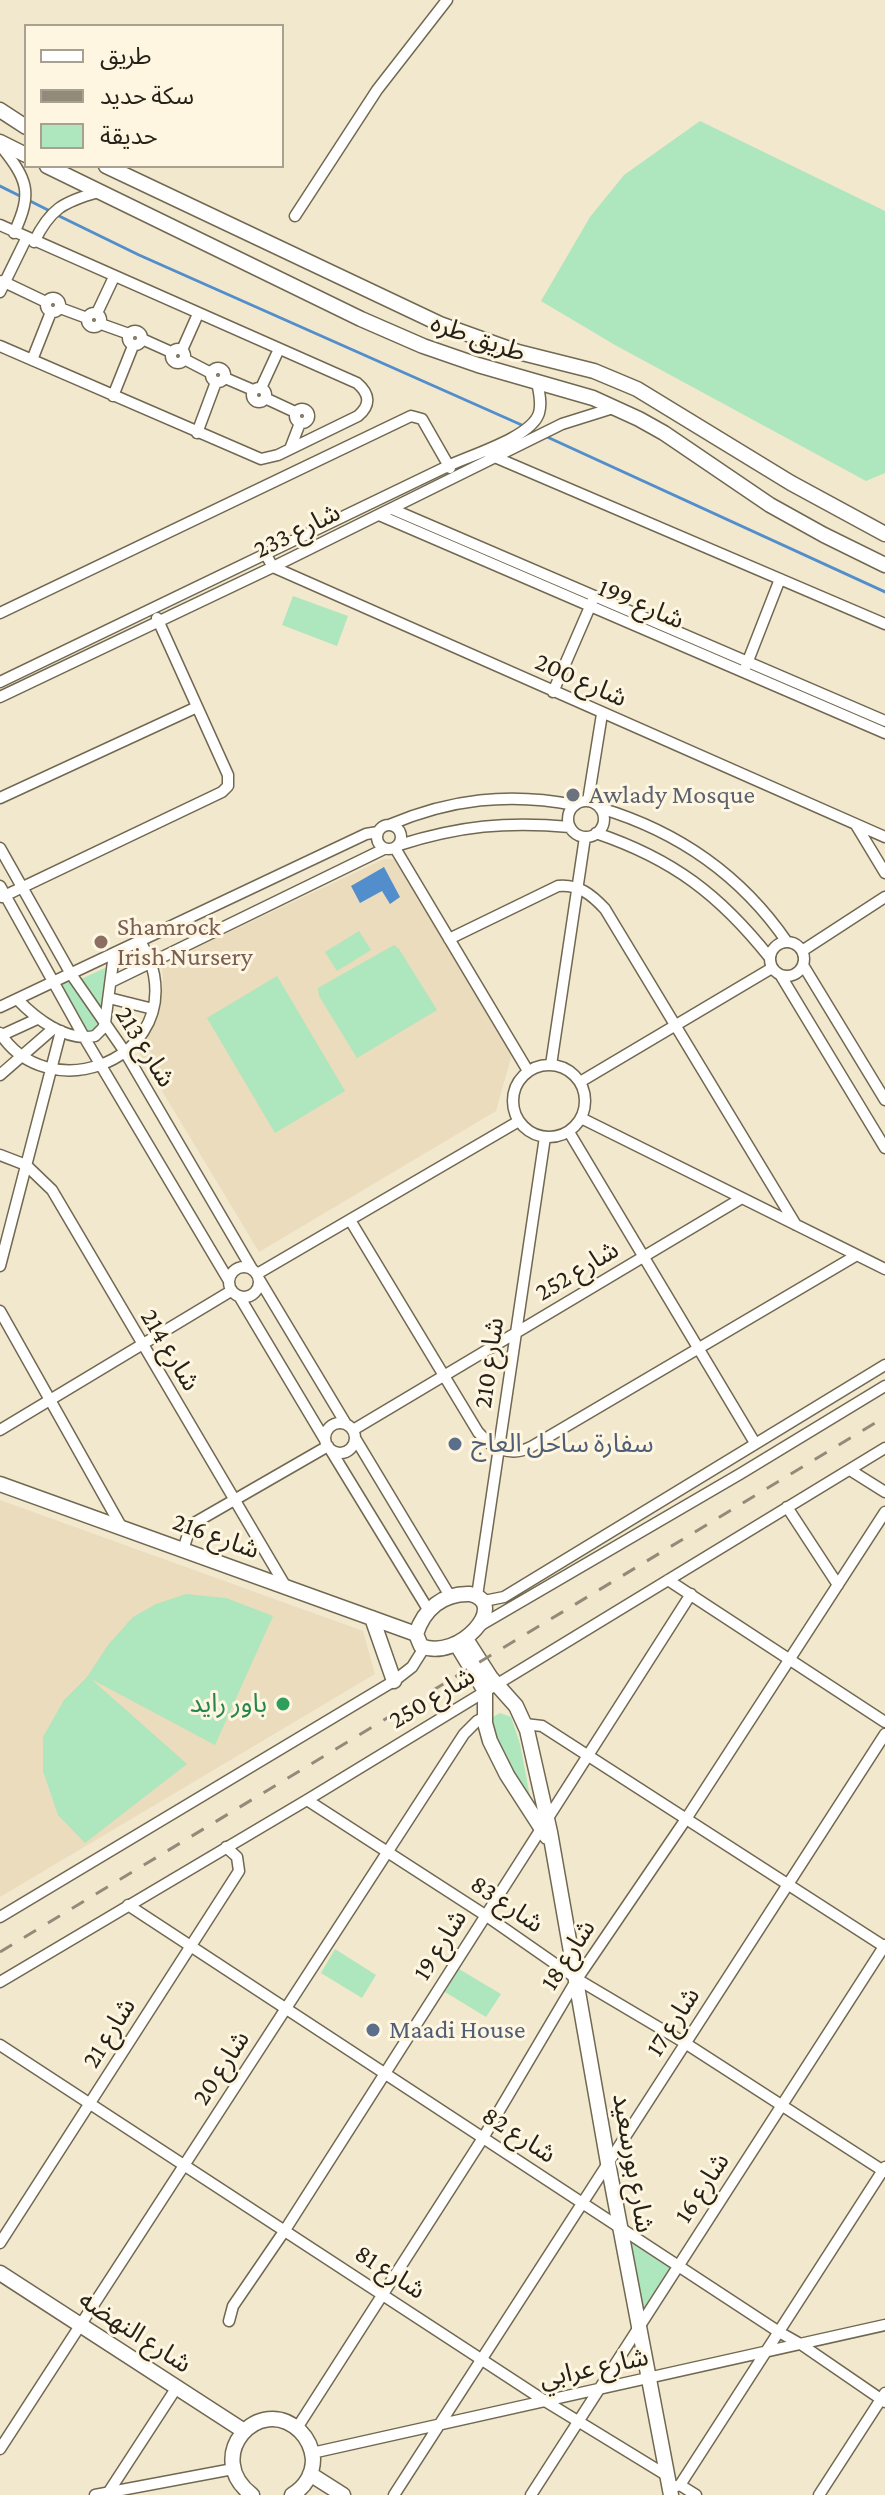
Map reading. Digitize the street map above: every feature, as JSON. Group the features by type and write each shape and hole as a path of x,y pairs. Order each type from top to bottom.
{"main road":[{"path":"0,110 24,126"},
{"path":"0,143 24,154"},
{"name":"طريق طره","path":"51,168 373,324 440,352 593,398 664,433 783,513 885,565"},
{"name":"طريق طره","path":"110,168 440,324 518,352 594,371 637,389 801,489 885,534"},
{"name":"شارع 216","path":"0,1484 416,1634"},
{"path":"450,1596 480,1598 485,1611 479,1626 461,1642 440,1649 424,1648 418,1643 416,1634 429,1611 450,1596"},
{"path":"372,1618 394,1681"},
{"name":"شارع بورسعيد","path":"461,1642 490,1688 516,1706 525,1724 577,1979 648,2379 672,2489"},
{"name":"شارع بورسعيد","path":"490,1688 485,1717 490,1741 498,1758 544,1822"},
{"name":"شارع النهضه","path":"0,2273 244,2431"},
{"path":"252,2495 237,2480 232,2455 244,2431 264,2420 287,2422 297,2428 304,2435 312,2453 310,2474 305,2484 292,2495"},
{"path":"310,2474 343,2495"}],"street":[{"path":"295,216 377,90 447,0"},
{"path":"0,143 17,167 26,188 26,204 14,233"},
{"path":"98,192 61,206 48,218 2,285 52,307 95,318 129,334 137,331 138,342 113,396"},
{"path":"0,225 357,383 365,390 369,400 366,410 358,416 270,458 261,459 0,346"},
{"path":"95,318 114,277"},
{"path":"32,360 52,307"},
{"path":"179,354 198,314"},
{"path":"138,342 179,354 218,378 260,392 295,412 306,410 290,449"},
{"path":"260,392 279,349"},
{"path":"197,433 218,378"},
{"name":"شارع 233","path":"0,697 455,477 535,423 540,410 537,382"},
{"name":"شارع 233","path":"0,682 448,466 490,453 572,420 614,408"},
{"path":"0,613 411,416 422,419 455,477"},
{"path":"304,421 329,431"},
{"path":"490,453 885,624"},
{"name":"شارع 199","path":"392,509 592,601"},
{"name":"شارع 199","path":"379,515 885,721"},
{"path":"266,555 273,567"},
{"name":"شارع 200","path":"273,567 885,837"},
{"path":"746,667 780,579"},
{"path":"553,692 592,601"},
{"path":"2,893 22,888 225,790 229,783 153,609"},
{"name":"شارع 199","path":"746,667 885,733"},
{"path":"0,798 197,707"},
{"path":"588,801 602,714"},
{"path":"0,1007 366,834 378,832 439,806 493,798 547,799 575,805 588,801 672,837 716,865 754,900 787,942 802,951 803,965 885,1100"},
{"path":"575,805 568,815 574,832 640,849 681,871 729,910 781,976 885,1148"},
{"path":"551,1065 578,887 591,835 603,821 600,808"},
{"path":"111,982 393,847 465,827 500,823 570,827"},
{"path":"389,825 400,832 393,847"},
{"path":"856,825 885,873"},
{"path":"378,832 376,840 393,847 528,1071"},
{"name":"شارع 213","path":"0,848 71,974 125,1052 450,1596"},
{"path":"449,939 549,889 568,885 578,887 605,909 796,1225"},
{"name":"شارع 213","path":"2,893 233,1289 429,1611"},
{"path":"802,951 885,897"},
{"path":"37,1019 0,1035 21,1057 51,1068 85,1069 116,1060 137,1040 153,1009 151,962 140,941"},
{"path":"580,1082 771,963 775,947 787,942"},
{"path":"17,999 37,1019 58,1030 84,1037 95,1036 105,1023 114,954"},
{"path":"781,976 792,976 803,965"},
{"path":"109,998 153,1009"},
{"path":"0,1075 58,1030"},
{"path":"0,1266 58,1030"},
{"path":"551,1065 568,1070 580,1082 585,1094 585,1106 581,1118 569,1132 545,1137 530,1132 519,1121 513,1103 516,1085 528,1071 551,1065"},
{"path":"581,1118 885,1269"},
{"path":"256,1274 519,1121"},
{"path":"569,1132 755,1443"},
{"name":"شارع 210","path":"480,1598 545,1137"},
{"name":"شارع 214","path":"0,1155 26,1165 52,1190 286,1587"},
{"name":"شارع 252","path":"351,1431 742,1198"},
{"path":"350,1220 478,1432 499,1448 515,1452 531,1447 857,1255"},
{"path":"233,1289 231,1273 237,1268 245,1267 256,1274"},
{"path":"233,1289 246,1297 254,1293 256,1274"},
{"path":"0,1430 233,1289"},
{"path":"0,1311 122,1528"},
{"path":"480,1598 504,1597 885,1365"},
{"name":"شارع 250","path":"479,1626 885,1386"},
{"path":"337,1423 351,1431 351,1447 344,1452 328,1445 329,1427 337,1423"},
{"path":"183,1550 189,1531 196,1522 328,1445"},
{"name":"شارع 250","path":"0,1982 307,1800 885,1448"},
{"path":"850,1470 885,1492"},
{"path":"787,1507 838,1585"},
{"name":"شارع 18","path":"297,2428 483,2138 577,1979 686,1819 885,1512"},
{"path":"668,1580 885,1722"},
{"name":"شارع 19","path":"229,2321 233,2306 285,2230 691,1594"},
{"name":"شارع 250","path":"0,1917 394,1681 412,1667 424,1648"},
{"name":"شارع 20","path":"0,2449 386,1851 464,1734 485,1717"},
{"path":"525,1724 542,1726 885,1946"},
{"name":"شارع 17","path":"394,2495 885,1734"},
{"name":"شارع 83","path":"307,1800 485,1915 577,1979 685,2043 884,2169"},
{"name":"شارع 21","path":"0,2243 239,1871 237,1857 226,1847"},
{"name":"شارع 82","path":"128,1905 884,2398"},
{"name":"شارع 16","path":"531,2495 885,1946"},
{"name":"شارع 81","path":"0,2045 579,2421 672,2489 696,2495"},
{"path":"672,2489 779,2332 884,2169"},
{"name":"شارع عرابي","path":"312,2453 763,2355 885,2325"},
{"path":"107,2494 177,2387"},
{"path":"819,2495 884,2398"},
{"path":"95,2495 233,2469"}],"shaded area":[{"path":"384,859 394,859 512,1054 496,1111 259,1252 138,1051 158,1014 162,964"},
{"path":"0,1500 363,1631 375,1674 0,1897"}],"green space":[{"path":"700,121 885,211 885,473 866,481 615,345 541,301 590,217 624,175"},
{"path":"293,596 348,616 337,646 282,625"},
{"path":"359,931 371,950 337,971 325,952"},
{"path":"394,945 437,1010 357,1058 319,996 318,988"},
{"path":"105,968 107,970 103,1016 81,979"},
{"path":"277,976 345,1091 275,1133 207,1018"},
{"path":"71,978 102,1024 96,1032 85,1034 58,985"},
{"path":"186,1594 226,1598 273,1616 215,1745 91,1679 187,1764 85,1843 58,1815 43,1771 43,1737 64,1700 87,1677 108,1645 133,1617 156,1604"},
{"path":"500,1713 511,1717 520,1744 531,1802 503,1761 493,1739 493,1717"},
{"path":"335,1949 376,1975 362,1998 321,1973"},
{"path":"459,1969 501,1994 486,2017 445,1992"},
{"path":"626,2236 673,2267 640,2316"}],"water":[{"path":"384,867 400,897 390,904 382,891 360,903 351,886"}],"waterway":[{"path":"0,186 22,197"},
{"path":"28,200 50,211"},
{"path":"57,215 139,255 524,426"},
{"path":"545,436 885,592"}],"railway":[{"path":"0,1952 885,1417"}],"place":[{"name":"Awlady Mosque","path":"573,795"},
{"name":"Shamrock Irish Nursery","path":"101,942"},
{"name":"سفارة ساحل العاج","path":"455,1444"},
{"name":"باور رايد","path":"283,1704"},
{"name":"Maadi House","path":"373,2030"}]}
